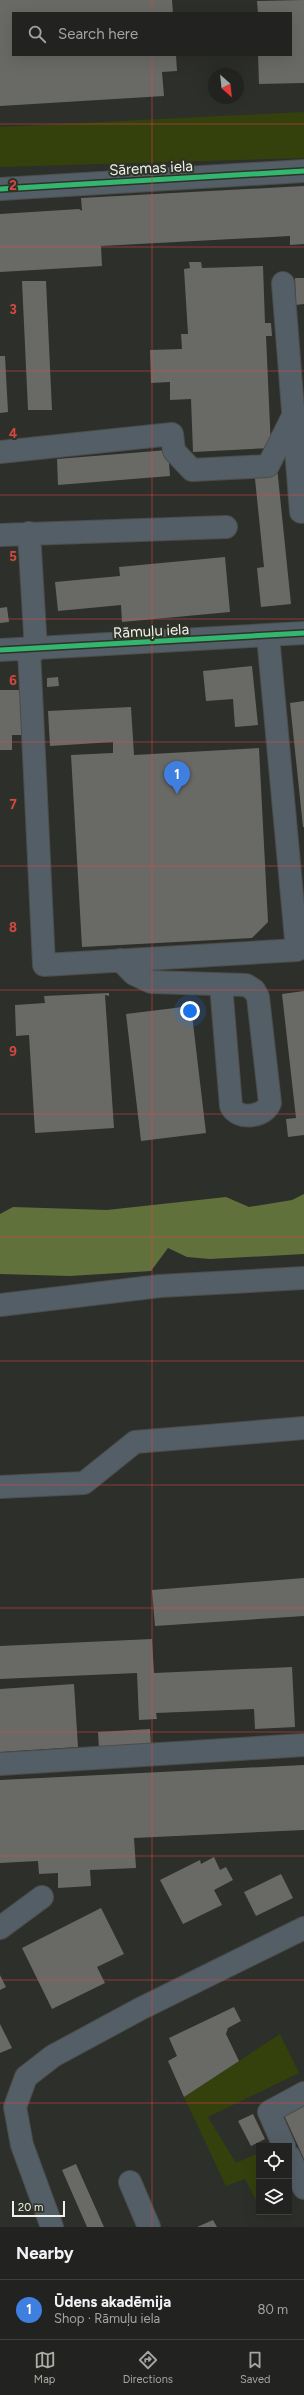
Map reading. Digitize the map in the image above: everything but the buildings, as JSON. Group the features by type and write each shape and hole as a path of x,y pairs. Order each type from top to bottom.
{"street":[{"name":"Sāremas iela","path":"0,189 304,171"},
{"path":"283,283 299,417 301,512 304,512"},
{"path":"0,452 172,434 174,451 192,470 268,466 292,418 299,417"},
{"path":"0,535 226,528"},
{"path":"29,533 44,964 297,950 268,636"},
{"name":"Rāmuļu iela","path":"0,650 33,650 304,633"},
{"path":"120,960 134,974 151,982 246,985 254,990 258,997 270,1103 268,1109 262,1113 240,1115 234,1112 231,1106 221,985"},
{"path":"0,1305 160,1286 304,1278"},
{"path":"0,1487 84,1483 135,1442 304,1428"},
{"path":"0,1764 304,1745"},
{"path":"0,1928 42,1897"},
{"path":"52,2227 22,2145 15,2107 26,2077 54,2056 140,2009 304,1928"},
{"path":"283,2143 269,2112 304,2093"},
{"path":"292,2162 304,2188"},
{"path":"130,2182 149,2227"}],"shaded area":[{"path":"304,112 304,158 0,167 0,127"},
{"path":"304,1194 304,1254 210,1259 187,1257 168,1248 151,1271 70,1276 0,1274 0,1214 13,1207 107,1210 226,1197 249,1207 292,1200"},
{"path":"280,2034 299,2073 208,2117 236,2163 256,2154 256,2200 245,2179 226,2186 184,2097"}],"cycle path":[{"path":"0,189 304,171"},
{"path":"0,650 304,633"}],"place":[{"name":"Ūdens akadēmija","path":"177,794"}]}
